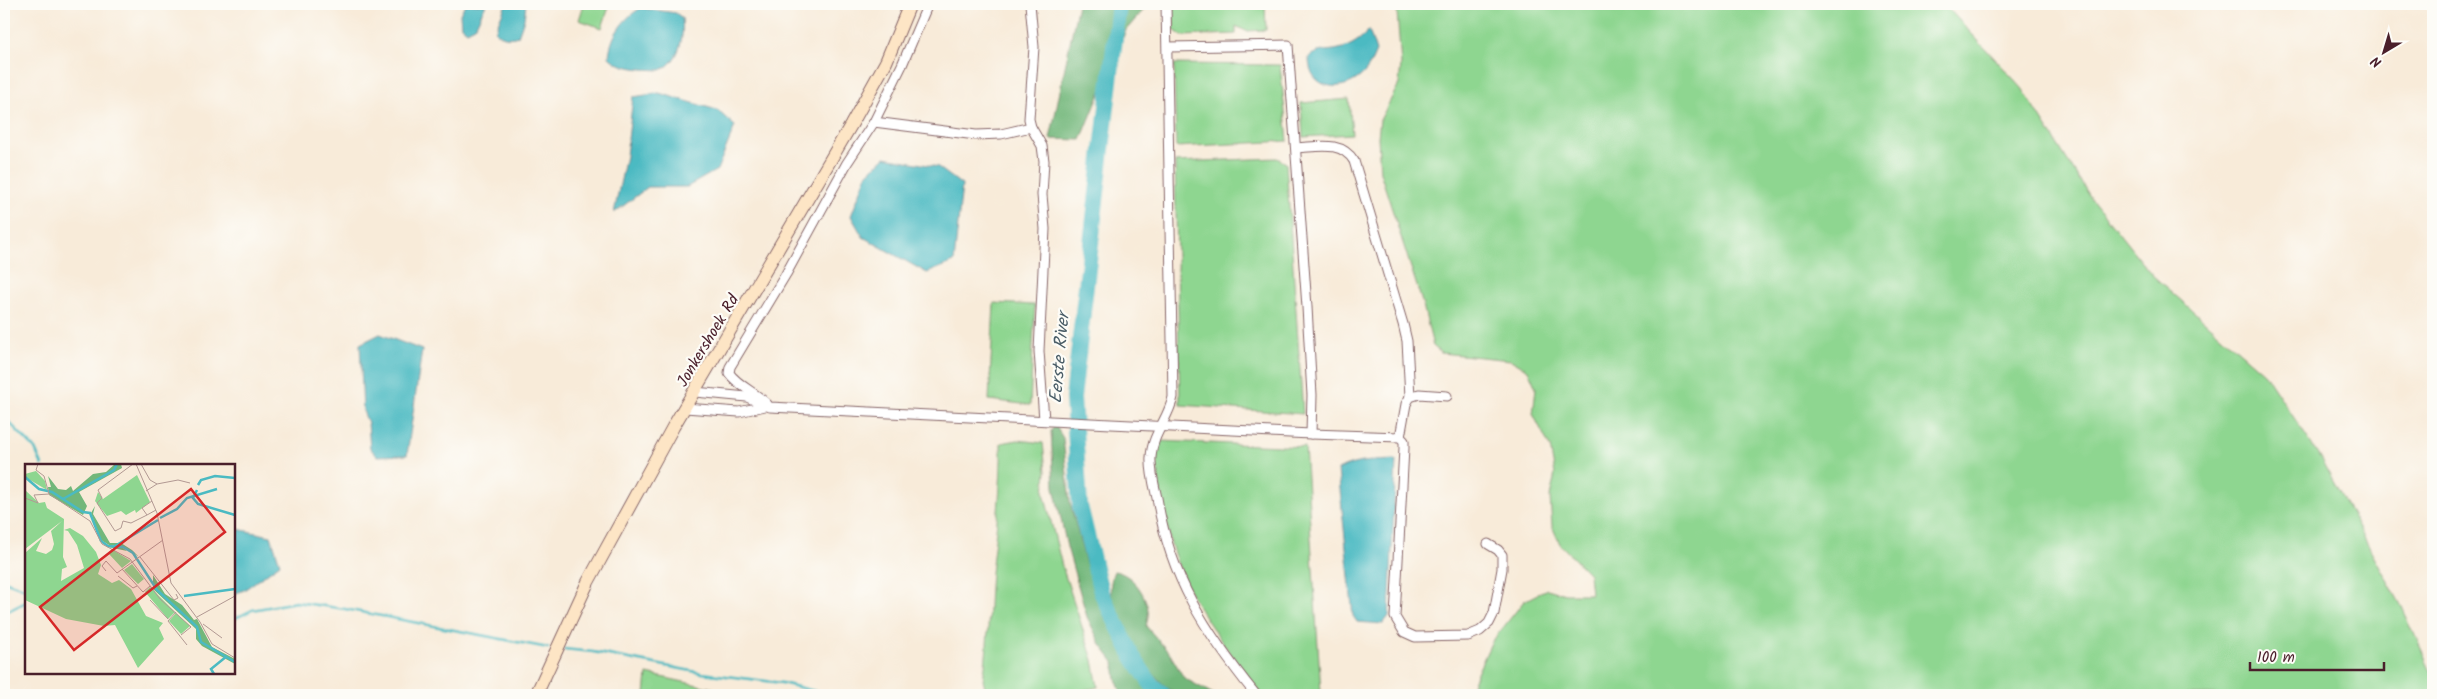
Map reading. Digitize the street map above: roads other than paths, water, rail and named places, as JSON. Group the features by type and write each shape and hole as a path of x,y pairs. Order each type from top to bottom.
{"street":[{"name":"Jonkershoek Rd","path":"536,695 588,582 685,408 886,62 910,4"},
{"path":"767,407 759,395 733,378 729,370 786,274 847,163 874,122 898,74 928,4"},
{"path":"1030,4 1034,46 1030,95 1030,127 1039,140 1044,161 1042,195 1045,229 1039,351 1044,420"},
{"path":"1166,4 1174,397 1169,413 1160,427 1152,449 1151,464 1159,515 1174,568 1190,602 1205,626 1256,695"},
{"path":"1168,47 1288,45 1297,148 1312,395 1311,434"},
{"path":"874,122 976,135 1001,134 1030,127"},
{"path":"1297,148 1334,146 1346,150 1354,161 1407,341 1410,397 1406,404 1400,437"},
{"path":"695,392 746,397 767,407"},
{"path":"1410,397 1419,394 1447,396"},
{"path":"685,408 739,412 767,407 986,419 1044,420 1400,437 1404,441 1404,448 1395,617 1404,632 1415,637 1456,637 1474,634 1486,627 1494,613 1503,558 1498,550 1488,544"}],"water":[{"path":"465,4 486,4 475,27 467,31 461,26 460,14"},
{"path":"506,4 526,4 524,19 518,36 506,37 495,31"},
{"path":"641,8 676,13 682,18 682,33 677,55 673,61 661,70 627,67 609,57 615,35 623,23"},
{"path":"1369,30 1376,51 1367,70 1357,79 1348,84 1330,86 1321,83 1315,77 1310,69 1309,57 1312,54 1344,48"},
{"path":"659,93 717,110 735,126 717,170 687,187 648,187 614,213 626,156 633,97"},
{"path":"885,157 938,167 962,185 954,262 927,273 863,237 851,216 867,174"},
{"path":"380,334 422,350 407,455 377,456 370,448 368,423 363,411 360,344"},
{"path":"1396,460 1389,616 1383,624 1357,622 1353,616 1338,470 1359,463"},
{"path":"237,529 271,536 280,564 244,590 235,594 235,530"}],"waterway":[{"name":"Eerste River","path":"1119,4 1073,398 1080,506 1101,592 1133,657 1151,684 1164,695"},
{"path":"4,417 35,449 42,464"},
{"path":"4,581 25,589"},
{"path":"4,613 25,602"},
{"path":"235,618 252,610 296,602 345,609 548,648"},
{"path":"564,649 593,652 702,673 782,683 830,695"}]}
